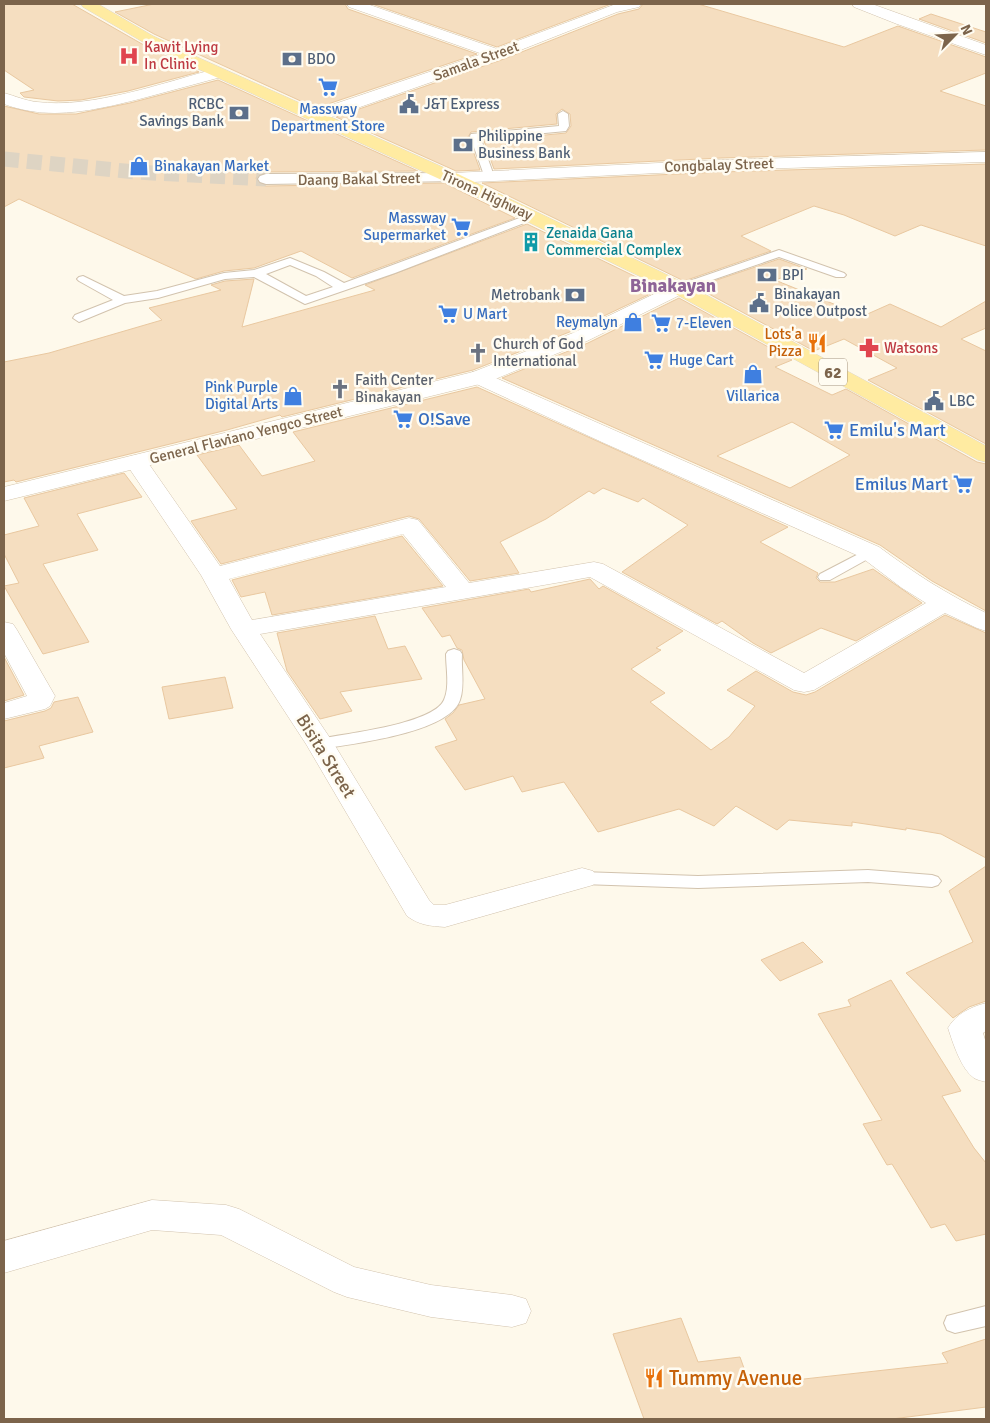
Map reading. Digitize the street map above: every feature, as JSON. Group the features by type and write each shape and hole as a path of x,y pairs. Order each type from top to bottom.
{"main road":[{"name":"Tirona Highway","path":"88,4 148,38 219,73 452,178 679,288 986,455"}],"street":[{"path":"354,4 497,54"},
{"name":"Samala Street","path":"317,116 497,54 612,9 634,4"},
{"path":"859,4 986,50"},
{"path":"4,98 18,105 45,109 79,107 99,104 219,73"},
{"name":"Congbalay Street","path":"452,178 721,165 986,157"},
{"name":"Daang Bakal Street","path":"266,179 452,178"},
{"name":"General Flaviano Yengco Street","path":"4,494 480,377 580,337 679,288"},
{"path":"480,377 620,442 870,552 911,583 944,603 986,623"},
{"name":"Bisita Street","path":"136,462 214,575 244,629 320,744 418,908 427,915 446,916 582,878"},
{"path":"214,575 409,525 463,592"},
{"path":"244,629 594,570 804,684 944,603"},
{"path":"4,630 41,696 40,700 35,703 4,711"},
{"path":"986,1015 965,1028 972,1051 986,1069"},
{"path":"4,1257 152,1215 226,1220 347,1281 431,1302 512,1311"}],"lane":[{"path":"489,176 475,136 562,129 564,126 563,114"},
{"path":"256,273 305,300 342,288 533,216"},
{"path":"679,288 779,253 840,275"},
{"path":"79,318 122,300 158,294 224,276 256,273 290,261 320,274 342,288"},
{"path":"83,279 122,300"},
{"path":"825,577 870,552"},
{"path":"320,744 400,729 433,718 446,710 452,701 454,654"},
{"path":"582,878 698,882 868,876 932,881"},
{"path":"955,1322 986,1316"}],"building":[{"path":"4,4 72,4 142,44 199,72 128,91 81,100 58,101 24,97 20,93 34,90 4,70"},
{"path":"154,4 345,4 348,9 477,54 316,108 154,34 115,12"},
{"path":"372,4 611,4 497,47"},
{"path":"643,4 698,4 844,47 898,26 986,57 986,73 940,91 986,106 986,150 721,158 494,169 484,141 566,133 571,126 570,114 562,109 556,114 557,124 471,132 468,137 480,170 456,171 336,117 504,59 618,14 639,9"},
{"path":"931,14 986,32 986,43 919,19"},
{"path":"218,80 418,171 266,172 259,174 256,178 259,184 266,186 444,183 515,218 352,278 301,251 254,268 224,271 196,279 19,199 4,207 4,106 39,114 76,114 130,103"},
{"path":"986,164 986,246 921,225 895,236 844,215 814,206 741,236 771,251 684,281 482,183 721,172"},
{"path":"527,224 661,289 572,331 473,370 282,417 280,415 227,430 16,482 14,480 4,482 4,362 49,353 162,320 149,308 221,290 211,285 225,281 254,279 242,327 375,290 365,285"},
{"path":"779,259 807,269 775,280 863,316 890,304 941,327 986,301 986,328 961,339 986,351 986,444 868,380 897,368 844,339 814,351 696,287"},
{"path":"679,298 792,360 775,367 832,395 846,389 977,462 986,464 986,611 932,581 880,545 502,378 588,343","holes":["792,422 850,455 790,488 717,456"]},
{"path":"477,387 788,527 760,542 818,573 816,578 820,582 835,582 873,569 922,603 856,641 821,628 771,653 722,621 717,624 622,572 688,525 643,498 638,502 603,488 594,494 589,491 546,519 500,542 519,573 470,581 419,519 409,516 221,564 191,521 237,509 197,455 239,445 262,476 315,461 293,432"},
{"path":"124,473 142,497 77,514 98,550 43,564 89,642 43,654 4,586 19,583 4,554 4,535 39,526 24,498"},
{"path":"402,536 443,586 272,615 265,592 241,597 232,580"},
{"path":"590,579 599,589 603,586 683,631 656,648 661,650 631,669 665,693 650,702 711,750 729,737 755,706 727,690 756,671 793,692 806,695 815,692 945,615 986,633 986,858 941,834 906,828 906,830 852,822 852,826 789,820 777,830 736,806 714,826 679,809 598,832 564,782 522,792 513,776 465,790 435,747 457,740 445,719 459,705 485,699 464,660 462,650 457,648 450,635 442,637 422,608 529,589 531,592"},
{"path":"375,616 388,649 405,646 422,679 340,692 352,711 320,719 287,671 277,633"},
{"path":"4,657 24,695 4,701"},
{"path":"225,677 233,708 169,719 162,687"},
{"path":"78,697 93,732 39,746 44,758 4,768 4,721 45,711 51,708 54,702"},
{"path":"986,866 986,1001 969,1007 953,1018 906,973 973,942 949,891"},
{"path":"803,942 823,962 780,981 761,960"},
{"path":"891,980 961,1091 942,1096 974,1148 986,1163 986,1234 956,1241 945,1224 931,1228 892,1164 887,1165 863,1124 882,1120 818,1014 851,1006 848,1000"},
{"path":"681,1318 698,1362 740,1357 750,1385 948,1363 942,1353 986,1339 986,1407 892,1419 644,1419 613,1334"}],"tunnel":[{"path":"4,159 135,172 266,179"}],"place":[{"name":"Kawit Lying In Clinic","path":"129,56"},
{"name":"BDO","path":"292,59"},
{"name":"Massway Department Store","path":"328,87"},
{"name":"J&T Express","path":"409,104"},
{"name":"RCBC Savings Bank","path":"239,113"},
{"name":"Philippine Business Bank","path":"463,145"},
{"name":"Binakayan Market","path":"139,166"},
{"name":"Massway Supermarket","path":"461,227"},
{"name":"Zenaida Gana Commercial Complex","path":"531,242"},
{"name":"BPI","path":"767,275"},
{"name":"Metrobank","path":"575,295"},
{"name":"Binakayan Police Outpost","path":"759,303"},
{"name":"U Mart","path":"448,314"},
{"name":"Reymalyn","path":"633,322"},
{"name":"7-Eleven","path":"661,323"},
{"name":"Lots'a Pizza","path":"817,343"},
{"name":"Watsons","path":"869,348"},
{"name":"Church of God International","path":"478,353"},
{"name":"Huge Cart","path":"654,360"},
{"name":"Villarica","path":"753,374"},
{"name":"Faith Center Binakayan","path":"340,389"},
{"name":"Pink Purple Digital Arts","path":"293,396"},
{"name":"LBC","path":"934,401"},
{"name":"O!Save","path":"403,419"},
{"name":"Emilu's Mart","path":"834,430"},
{"name":"Emilus Mart","path":"963,484"},
{"name":"Tummy Avenue","path":"654,1378"}],"district":[{"name":"Binakayan","path":"673,285"}]}
